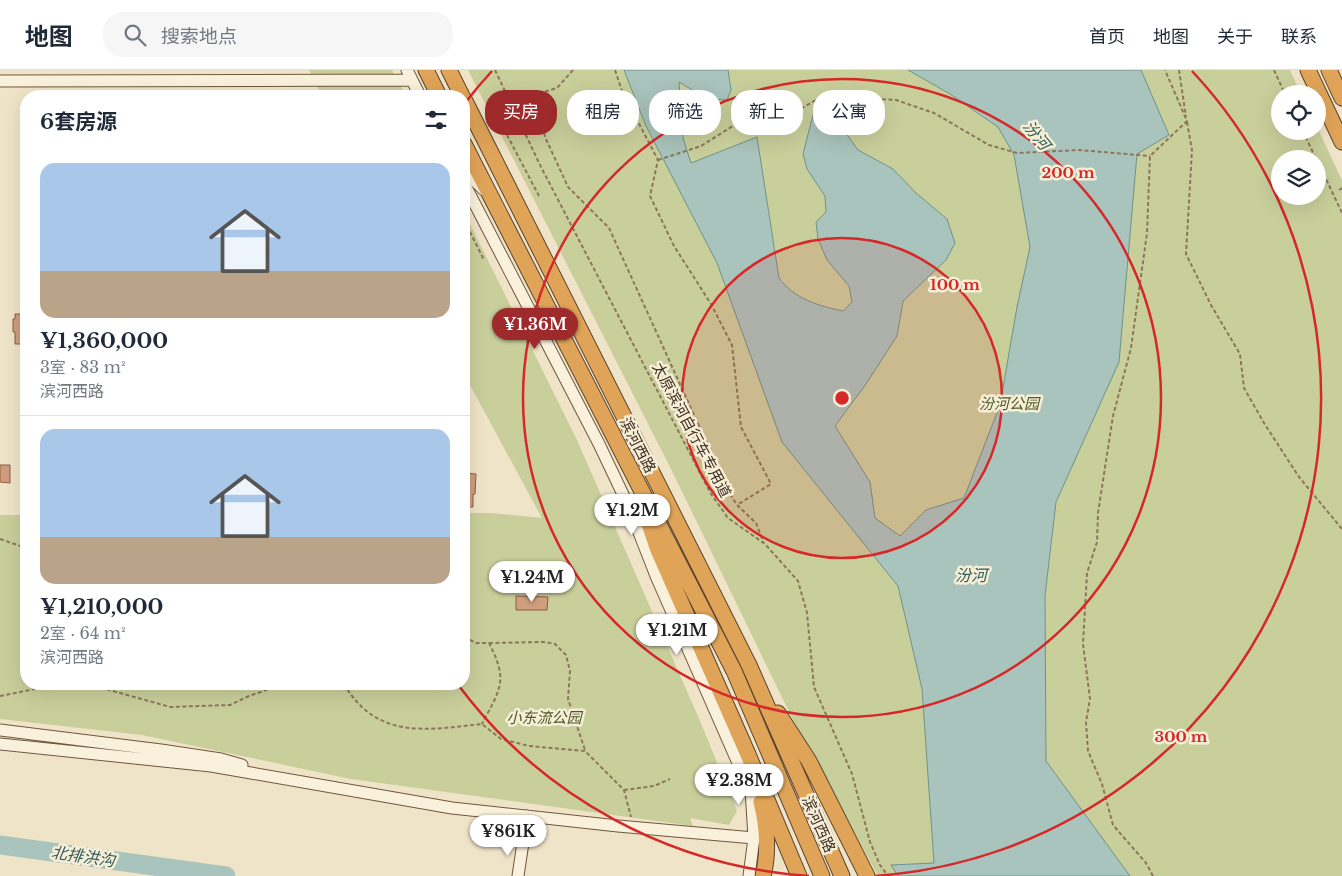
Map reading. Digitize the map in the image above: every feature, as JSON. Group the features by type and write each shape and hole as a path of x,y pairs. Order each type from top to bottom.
{"highway":[{"path":"426,70 436,90"},
{"name":"滨河西路","path":"449,70 459,90"},
{"path":"1308,70 1342,142"},
{"path":"1329,70 1342,98"},
{"name":"滨河西路","path":"470,112 748,665 841,874"},
{"name":"滨河西路","path":"470,156 734,671 822,876"},
{"path":"628,461 658,550 799,876"},
{"path":"748,665 809,761 868,876"},
{"path":"747,752 764,814 767,860 763,876"}],"main road":[{"path":"0,81 409,75 417,90"},
{"path":"470,176 492,198"},
{"path":"470,195 599,444 629,507 656,576 752,795"},
{"path":"629,507 658,550"},
{"path":"0,730 221,759 306,783"},
{"path":"0,744 211,766 452,808 754,838"},
{"path":"747,752 754,838 749,876"},
{"path":"518,876 527,816"}],"path":[{"name":"太原滨河自行车专用道","path":"495,70 540,167 711,494 728,518 765,544 798,581 807,613 814,687 852,774 870,842 880,865 888,876"},
{"path":"573,70 557,88 537,94 545,137 568,187 609,228 730,494 737,505 756,523 765,544"},
{"path":"615,70 622,91 658,160 650,196 674,246 712,304 732,345 740,428 771,484 737,505"},
{"path":"1166,70 1187,121"},
{"path":"1178,70 1192,150 1186,254 1211,305 1240,354 1244,388 1299,477 1342,529"},
{"path":"1274,70 1281,85"},
{"path":"658,160 701,146 744,120 781,120 823,96 896,100 934,113 989,145 1017,153 1079,150 1150,156"},
{"path":"1153,876 1146,863 1113,826 1102,784 1088,751 1086,722 1090,699 1083,644 1087,573 1097,542 1098,513 1113,416 1131,348 1147,233 1150,156 1187,121"},
{"path":"507,135 538,196"},
{"path":"1326,179 1342,213"},
{"path":"470,232 484,260"},
{"path":"0,539 20,546"},
{"path":"470,640 476,642 544,642 555,644 566,654 570,671 568,699 586,751 624,790 631,817"},
{"path":"482,724 496,698 499,687 500,671 489,642"},
{"path":"0,696 30,690"},
{"path":"109,690 170,707 179,707 230,705 266,690"},
{"path":"348,690 362,708 380,720 396,726 424,729 482,724 501,739 529,746 586,751"},
{"path":"624,790 654,786 670,779"}],"green space":[{"path":"309,70 392,70 403,90 319,90"},
{"name":"汾河公园","path":"468,70 1290,70 1297,85 1271,85 1271,140 1323,140 1342,180 1342,876 878,876 794,722 671,469 501,135 557,135 557,90 485,90 485,103"},
{"name":"小东流公园","path":"470,224 577,440 700,721 737,811 729,825 690,818 693,826 351,779 142,735 0,719 0,515 20,515 20,690 470,690 470,513 492,513 542,518 470,385"}],"water":[{"name":"汾河","path":"624,70 728,70 731,90 727,100 721,100 721,90 692,90 679,82 680,90 649,90 649,132 639,108 639,90 632,90"},
{"name":"汾河","path":"908,70 1141,70 1169,135 1137,154 1119,362 1056,502 1045,596 1046,761 1130,876 898,876 891,865 934,863 922,689 898,586 782,442 717,263 651,135 683,135 691,163 757,137 779,278 792,291 825,307 843,311 852,302 849,286 827,260 818,239 816,222 826,212 825,196 807,169 803,154 813,115 813,135 847,135 858,150 893,169 916,193 947,219 955,243 946,260 903,301 897,336 866,384 835,426 870,482 875,518 900,536 926,510 964,498 1000,405 1017,307 1030,247 1014,155 998,127 950,94"}],"building":[{"path":"15,314 20,314 20,344 15,344 13,319 15,319"},
{"path":"0,465 10,465 10,483 0,482"},
{"path":"470,474 476,474 473,507 470,507"},
{"path":"516,596 548,597 547,610 516,610"}],"waterway":[{"name":"北排洪沟","path":"0,845 226,876"}]}
